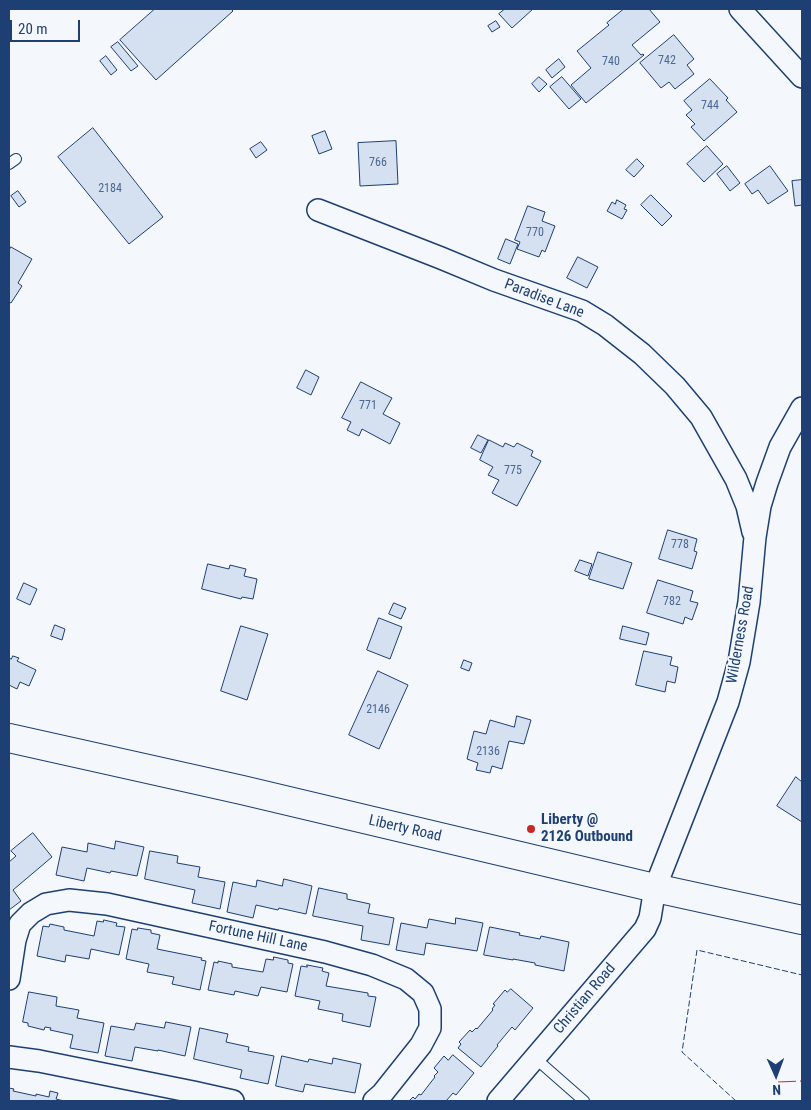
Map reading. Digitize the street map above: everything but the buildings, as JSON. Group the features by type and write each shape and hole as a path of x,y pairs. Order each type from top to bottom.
{"main road":[{"name":"Liberty Road","path":"9,738 242,790 655,888 802,920"}],"street":[{"path":"740,9 802,77"},
{"name":"Paradise Lane","path":"318,210 494,280 582,311 605,325 648,360 675,386 701,417 736,479 747,506 755,537"},
{"name":"Wilderness Road","path":"655,888 728,702 741,653 760,506 780,447 802,408"},
{"name":"Christian Road","path":"498,1101 645,929 650,918 655,888"},
{"name":"Fortune Hill Lane","path":"9,980 15,940 20,924 31,913 46,904 69,900 117,906 325,952 372,965 406,979 423,993 430,1010 430,1028 422,1044 382,1094 374,1101"},
{"path":"9,1057 49,1063 233,1101"}],"lane":[{"path":"535,1058 584,1101"}],"fence":[{"path":"736,1101 682,1052 697,950 802,975"}],"power":[{"path":"778,1082 802,1081"}],"place":[{"name":"Liberty @ 2126 Outbound","path":"531,829"}]}
